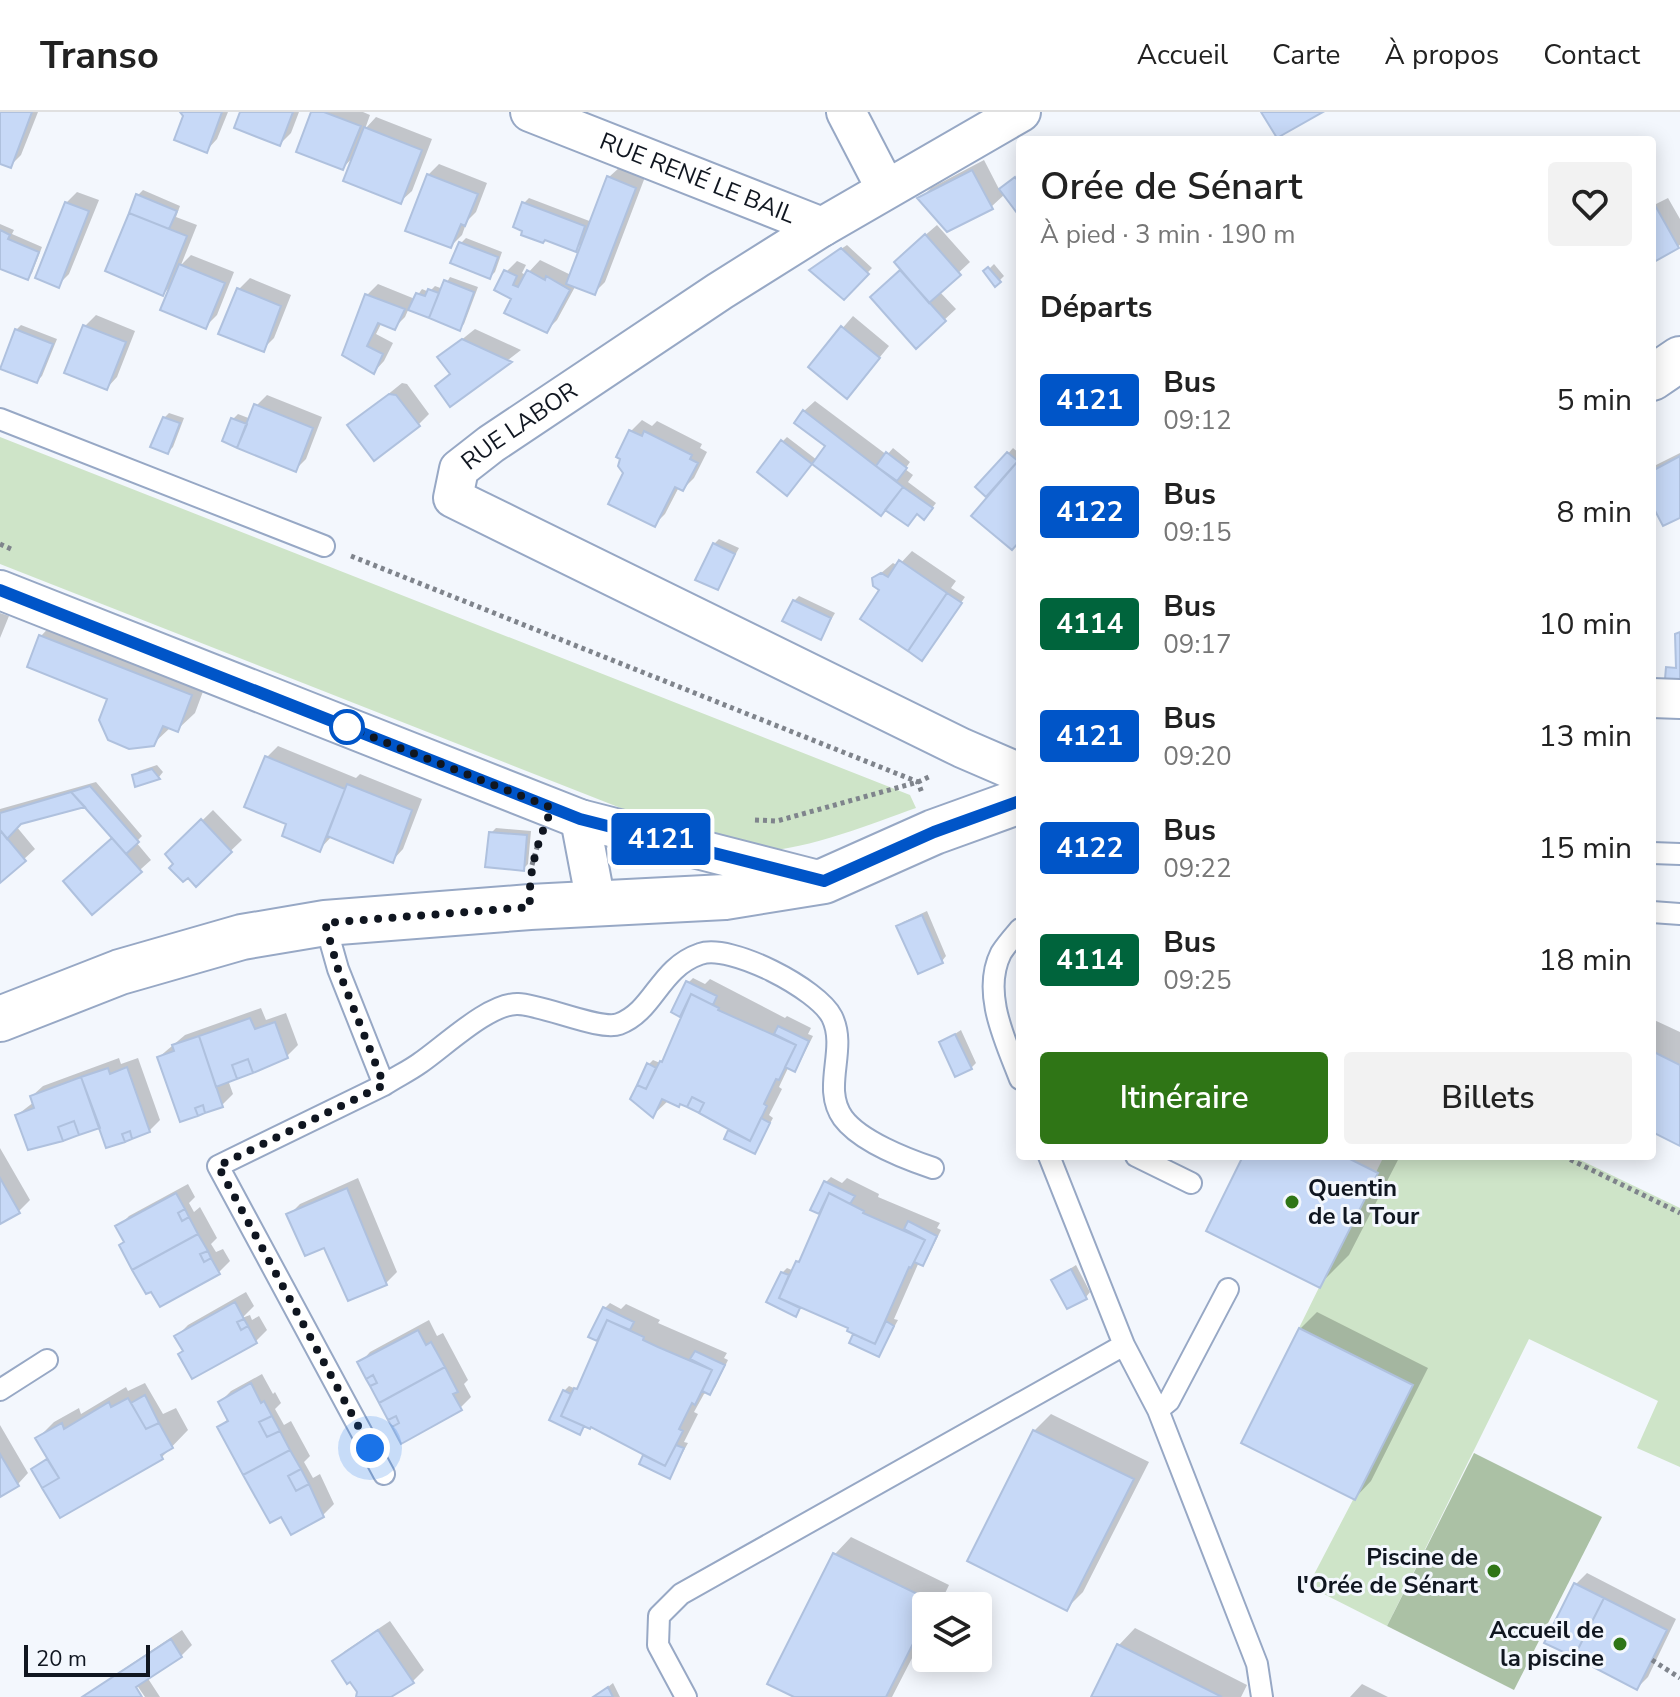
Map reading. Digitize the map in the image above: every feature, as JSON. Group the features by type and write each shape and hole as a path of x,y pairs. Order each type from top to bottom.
{"street":[{"name":"RUE RENÉ LE BAIL","path":"530,112 822,227"},
{"path":"846,112 886,189"},
{"name":"RUE LABOR","path":"1016,771 962,748 453,498 459,469 491,444 720,291 822,227 1021,112"},
{"path":"1656,375 1680,359"},
{"path":"0,590 566,813 824,881"},
{"path":"1656,698 1680,699"},
{"path":"0,1019 120,972 182,953 242,937 325,923 530,907 725,897 824,881 934,832 1016,802"},
{"path":"566,813 596,903"}],"lane":[{"path":"0,419 324,546"},
{"path":"1656,853 1680,854"},
{"path":"1656,912 1680,914"},
{"path":"325,923 338,969 384,1085"},
{"path":"1016,934 1000,954 994,986 999,1022 1016,1068"},
{"path":"384,1474 218,1166 384,1085 419,1064 489,1013 515,1003 616,1026 640,1011 659,983 677,966 703,953 726,954 761,966 818,999 832,1017 838,1041 833,1093 844,1118 872,1141 933,1168"},
{"path":"1051,1160 1124,1345 1158,1410 1257,1664 1262,1697"},
{"path":"1144,1160 1191,1183"},
{"path":"1158,1410 1169,1401 1228,1289"},
{"path":"686,1697 658,1645 659,1616 681,1594 1124,1345"},
{"path":"0,1390 47,1360"}],"path":[{"path":"0,544 15,550"},
{"path":"324,546 918,782"},
{"path":"748,820 777,821 918,782 936,774"},
{"path":"918,782 934,832"},
{"path":"530,907 528,881 539,839 566,813"},
{"path":"1571,1160 1680,1213"},
{"path":"1652,1660 1680,1678"}],"shaded area":[{"path":"0,437 910,795 916,808 837,836 795,847 757,851 720,847 0,564"},
{"path":"1382,1160 1580,1160 1680,1208 1680,1467 1637,1448 1658,1401 1529,1339 1387,1626 1308,1586 1413,1385 1299,1328"},
{"name":"Piscine de l'Orée de Sénart","path":"1474,1453 1602,1517 1514,1690 1387,1626"}],"building":[{"path":"0,112 32,112 11,168 0,164"},
{"path":"180,112 222,112 207,153 174,140 183,116"},
{"path":"240,112 293,112 280,146 234,128"},
{"path":"311,112 324,112 361,126 343,170 296,152"},
{"path":"1261,112 1323,112 1281,136 1276,136"},
{"path":"364,127 422,150 401,204 343,181"},
{"path":"972,170 993,209 947,232 917,198"},
{"path":"427,174 478,194 465,226 461,224 451,248 405,231"},
{"path":"607,176 636,188 595,295 566,284"},
{"path":"1015,177 1016,212 999,189"},
{"path":"136,194 177,211 169,229 129,213"},
{"path":"65,202 89,211 59,288 35,278"},
{"path":"522,202 585,226 576,252 521,235 522,231 513,227"},
{"path":"1656,207 1679,248 1656,261"},
{"path":"129,213 187,236 163,296 105,271"},
{"path":"0,230 10,235 8,239 39,252 28,280 0,269"},
{"path":"925,234 961,275 929,303 894,262"},
{"path":"459,242 498,257 490,279 450,263"},
{"path":"841,248 869,274 844,300 809,270"},
{"path":"179,264 225,283 206,329 160,310"},
{"path":"988,267 1001,282 995,287 983,271"},
{"path":"504,270 517,276 513,285 518,287 527,270 545,280 546,276 570,290 547,333 504,313 511,299 494,290"},
{"path":"900,270 946,321 916,349 870,297"},
{"path":"444,280 474,292 460,331 429,318"},
{"path":"237,288 281,306 264,352 218,334"},
{"path":"428,289 439,293 429,318 408,310 416,293 425,296"},
{"path":"365,294 405,309 395,330 378,323 367,346 383,354 374,374 342,355"},
{"path":"83,325 126,342 107,390 64,373"},
{"path":"841,326 880,358 847,399 808,367"},
{"path":"15,329 53,344 37,383 0,369"},
{"path":"462,339 512,362 450,407 435,386 450,374 437,357"},
{"path":"389,394 396,395 420,426 374,461 347,425"},
{"path":"254,404 313,428 296,472 237,448"},
{"path":"803,410 903,487 881,516 812,464 825,446 794,423"},
{"path":"163,417 180,423 168,454 150,447"},
{"path":"231,418 247,424 237,448 222,441"},
{"path":"629,430 642,436 644,431 692,455 690,459 698,463 683,491 675,487 655,527 608,504 623,473 618,466 620,459 616,457"},
{"path":"781,440 812,464 787,496 757,472"},
{"path":"886,452 907,468 897,481 876,466"},
{"path":"1007,452 1016,459 1016,463 986,497 975,487"},
{"path":"1680,456 1680,518 1663,526 1656,513 1656,469"},
{"path":"1016,463 1016,546 1012,550 971,516"},
{"path":"903,487 933,508 924,520 917,514 908,526 885,510"},
{"path":"713,543 735,554 718,590 695,580"},
{"path":"899,560 947,593 908,651 860,619 879,590 873,586 872,578 881,573 888,577"},
{"path":"947,593 962,603 922,661 908,651"},
{"path":"793,600 831,618 821,640 782,621"},
{"path":"1680,632 1680,679 1665,679 1666,667 1676,668 1675,634"},
{"path":"39,635 192,695 178,732 163,726 154,746 129,749 108,740 99,720 107,699 27,667"},
{"path":"265,756 345,789 320,852 282,836 286,824 244,807"},
{"path":"152,769 160,779 135,787 132,775"},
{"path":"347,784 412,810 393,863 327,836"},
{"path":"90,786 139,842 126,854 71,792"},
{"path":"71,792 85,807 21,824 7,839 0,830 0,813"},
{"path":"201,819 232,852 196,887 188,878 183,882 169,868 173,864 165,854"},
{"path":"0,830 26,861 0,883"},
{"path":"489,832 527,835 524,871 485,867"},
{"path":"112,838 142,872 92,915 63,881"},
{"path":"922,915 943,963 918,974 896,926"},
{"path":"686,981 717,996 713,1005 691,994 680,1017 671,1012"},
{"path":"691,994 718,1010 796,1045 764,1104 767,1106 750,1141 699,1113 704,1103 692,1097 687,1107 680,1104 679,1107 662,1099 653,1118 630,1099 637,1085 646,1089 662,1062"},
{"path":"250,1018 255,1029 275,1022 288,1058 253,1073 248,1059 232,1065 237,1079 216,1087 199,1036"},
{"path":"778,1026 809,1041 795,1072 785,1067 796,1045 774,1034"},
{"path":"955,1034 972,1069 955,1077 939,1042"},
{"path":"199,1036 223,1107 205,1113 203,1105 195,1108 198,1116 180,1122 157,1057 174,1051 172,1045"},
{"path":"1656,1053 1680,1065 1680,1146 1656,1134"},
{"path":"248,1059 253,1073 237,1079 232,1065"},
{"path":"647,1063 656,1068 646,1089 637,1085"},
{"path":"127,1067 150,1132 132,1139 130,1131 122,1134 125,1142 106,1148 81,1077 108,1068 110,1074"},
{"path":"81,1077 100,1128 79,1135 74,1121 58,1127 63,1141 28,1150 15,1115 34,1108 30,1096"},
{"path":"692,1097 704,1103 699,1113 687,1107"},
{"path":"203,1105 205,1113 198,1116 195,1108"},
{"path":"761,1118 770,1123 755,1154 724,1139 728,1130 750,1141"},
{"path":"74,1121 79,1135 63,1141 58,1127"},
{"path":"130,1131 132,1139 125,1142 122,1134"},
{"name":"Quentin de la Tour","path":"1241,1160 1352,1160 1378,1173 1320,1288 1206,1231"},
{"path":"0,1178 20,1213 0,1224"},
{"path":"824,1181 855,1196 850,1204 829,1193 819,1214 810,1210"},
{"path":"347,1188 387,1285 348,1301 324,1248 305,1256 286,1214"},
{"path":"176,1193 185,1209 178,1213 182,1221 189,1217 198,1234 132,1270 119,1245 124,1242 115,1226"},
{"path":"829,1193 863,1213 925,1240 909,1267 875,1344 847,1331 848,1328 779,1298 796,1261 799,1262"},
{"path":"185,1209 189,1217 182,1221 178,1213"},
{"path":"908,1221 937,1236 923,1266 914,1262 925,1240 904,1229"},
{"path":"198,1234 208,1251 200,1254 204,1262 211,1258 220,1274 160,1307 151,1292 146,1294 132,1270"},
{"path":"208,1251 211,1258 204,1262 200,1254"},
{"path":"1071,1269 1087,1299 1067,1309 1051,1280"},
{"path":"781,1272 789,1275 779,1298 800,1308 796,1317 766,1302"},
{"path":"235,1302 244,1319 237,1322 241,1330 248,1326 257,1343 192,1379 178,1354 183,1351 174,1336"},
{"path":"603,1307 634,1322 630,1330 607,1320 597,1341 588,1337"},
{"path":"244,1319 248,1326 241,1330 237,1322"},
{"path":"607,1320 644,1337 643,1340 712,1370 679,1429 683,1431 665,1466 591,1427 561,1416 574,1388 577,1389"},
{"path":"886,1321 894,1326 879,1357 849,1343 853,1334 875,1344"},
{"path":"1299,1328 1413,1385 1355,1500 1241,1443"},
{"path":"418,1330 426,1345 431,1342 445,1367 379,1403 370,1386 377,1383 373,1375 366,1379 357,1362"},
{"path":"695,1351 725,1365 710,1395 702,1391 712,1370 690,1359"},
{"path":"445,1367 458,1392 453,1394 462,1410 401,1444 392,1427 399,1423 396,1416 388,1420 379,1403"},
{"path":"373,1375 377,1383 370,1386 366,1379"},
{"path":"251,1383 272,1416 259,1422 267,1437 280,1431 290,1450 243,1475 217,1427 228,1421 218,1402"},
{"path":"563,1390 571,1394 561,1416 584,1426 580,1435 549,1420"},
{"path":"145,1395 159,1423 146,1429 131,1403"},
{"path":"128,1398 146,1429 159,1423 173,1448 161,1455 163,1459 60,1518 42,1488 59,1478 35,1438 62,1423 64,1429 109,1402 111,1407"},
{"path":"272,1416 280,1431 267,1437 259,1422"},
{"path":"396,1416 399,1423 392,1427 388,1420"},
{"path":"1033,1430 1134,1479 1067,1611 967,1561"},
{"path":"676,1445 684,1448 670,1479 639,1464 643,1455 665,1466"},
{"path":"290,1450 301,1469 288,1476 296,1491 309,1484 324,1517 291,1535 281,1517 270,1523 243,1475"},
{"path":"0,1454 19,1486 0,1497"},
{"path":"47,1459 59,1478 42,1488 31,1469"},
{"path":"301,1469 309,1484 296,1491 288,1476"},
{"path":"833,1553 913,1592 912,1646 886,1697 794,1697 767,1684"},
{"path":"1574,1583 1604,1598 1574,1657 1544,1643"},
{"name":"Accueil de la piscine","path":"1604,1598 1667,1630 1637,1690 1574,1657"},
{"path":"378,1630 414,1683 391,1697 356,1697 357,1692 350,1682 347,1684 332,1661"},
{"path":"171,1639 182,1657 136,1687 142,1697 82,1697"},
{"path":"1117,1644 1222,1697 1091,1697"},
{"path":"608,1687 613,1697 593,1697"}],"bus line":[{"name":"4121","path":"0,590 580,819 824,881 934,832 1016,802"}],"place":[{"name":"Quentin de la Tour","path":"1292,1202"},
{"name":"Piscine de l'Orée de Sénart","path":"1494,1571"},
{"name":"Accueil de la piscine","path":"1620,1644"}],"route":[{"path":"347,727 552,808 539,839 528,881 530,907 325,923 338,969 384,1085 218,1166 370,1448"}]}
